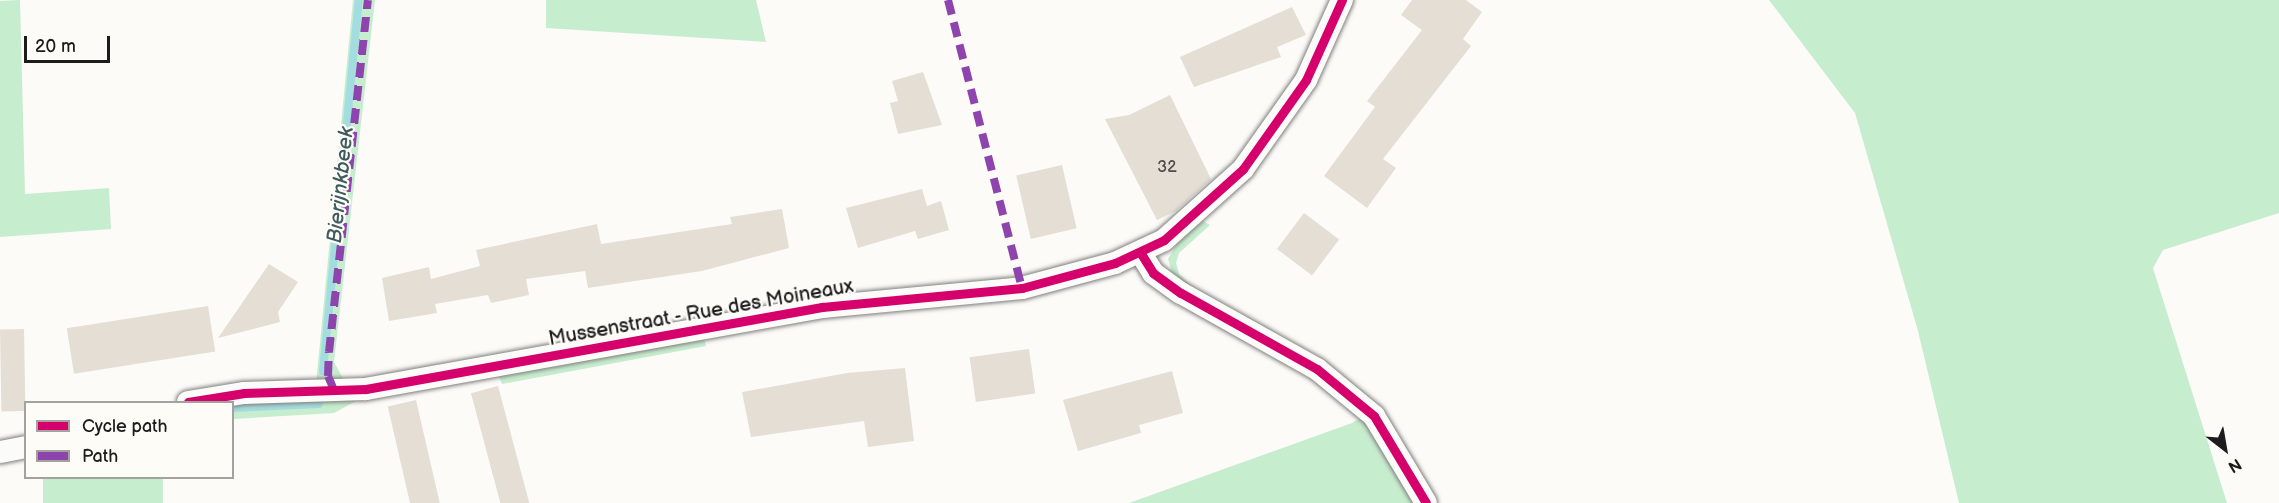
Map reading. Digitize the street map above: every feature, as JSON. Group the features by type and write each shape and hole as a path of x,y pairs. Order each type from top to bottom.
{"street":[{"name":"Mussenstraat - Rue des Moineaux","path":"194,401 244,393 366,388 822,307 1022,288 1140,252 1164,240 1250,160 1306,80 1342,0"},
{"path":"1140,252 1153,273 1181,293 1300,358 1358,401 1400,453 1426,503"},
{"path":"0,452 24,447"}],"green space":[{"path":"20,0 25,194 109,188 111,229 0,237 0,1"},
{"path":"353,0 375,0 334,362 345,382 316,384"},
{"path":"546,0 756,0 766,42 546,28"},
{"path":"1769,0 2279,0 2279,213 2163,250 2153,268 2227,503 1959,503 1918,331 1855,113"},
{"path":"1203,221 1210,225 1179,253 1176,263 1179,274 1199,293 1174,279 1168,259 1179,240"},
{"path":"703,334 706,346 502,384 498,374"},
{"path":"367,395 334,413 234,419 234,402"},
{"path":"1365,415 1419,503 1129,503 1352,423"},
{"path":"43,479 163,479 163,503 43,503"}],"building":[{"path":"1412,0 1466,0 1482,12 1463,39 1471,46 1383,159 1396,168 1367,208 1324,176 1375,107 1367,101 1422,30 1401,15"},
{"path":"1292,7 1306,35 1277,47 1281,57 1194,87 1180,57"},
{"path":"923,72 942,125 898,134 890,103 898,101 892,81"},
{"path":"1170,95 1211,179 1176,211 1157,220 1105,119 1129,115"},
{"path":"1062,165 1077,228 1031,239 1016,176"},
{"path":"922,189 927,206 941,201 949,230 918,239 915,231 858,248 846,208"},
{"path":"782,209 789,248 702,271 588,288 585,271 526,279 529,295 491,303 488,295 435,304 437,313 389,321 382,278 429,267 431,279 480,266 476,250 597,224 601,244 732,224 730,217"},
{"path":"1304,213 1339,239 1312,275 1277,249"},
{"path":"269,264 298,282 278,312 280,322 218,338"},
{"path":"208,306 215,351 74,374 67,328"},
{"path":"0,329 24,329 24,411 1,411"},
{"path":"1029,349 1035,394 976,402 970,357"},
{"path":"905,368 914,441 868,447 864,421 751,437 742,392 847,373"},
{"path":"1172,371 1183,413 1139,425 1141,433 1078,451 1063,400"},
{"path":"498,386 529,503 500,503 471,393"},
{"path":"416,400 440,503 410,503 388,407"}],"waterway":[{"name":"Bierijnkbeek","path":"323,371 359,0"},
{"name":"Bierijnkbeek","path":"234,408 319,404"}],"marked path":[{"path":"334,390 328,376 329,352 368,0"},
{"path":"948,0 1022,288"}],"cycle path":[{"path":"194,401 244,393 366,389 822,307 1022,288 1115,263 1164,240 1243,169 1306,80 1342,0"},
{"path":"1140,252 1153,273 1181,293 1317,369 1374,416 1426,503"}]}
